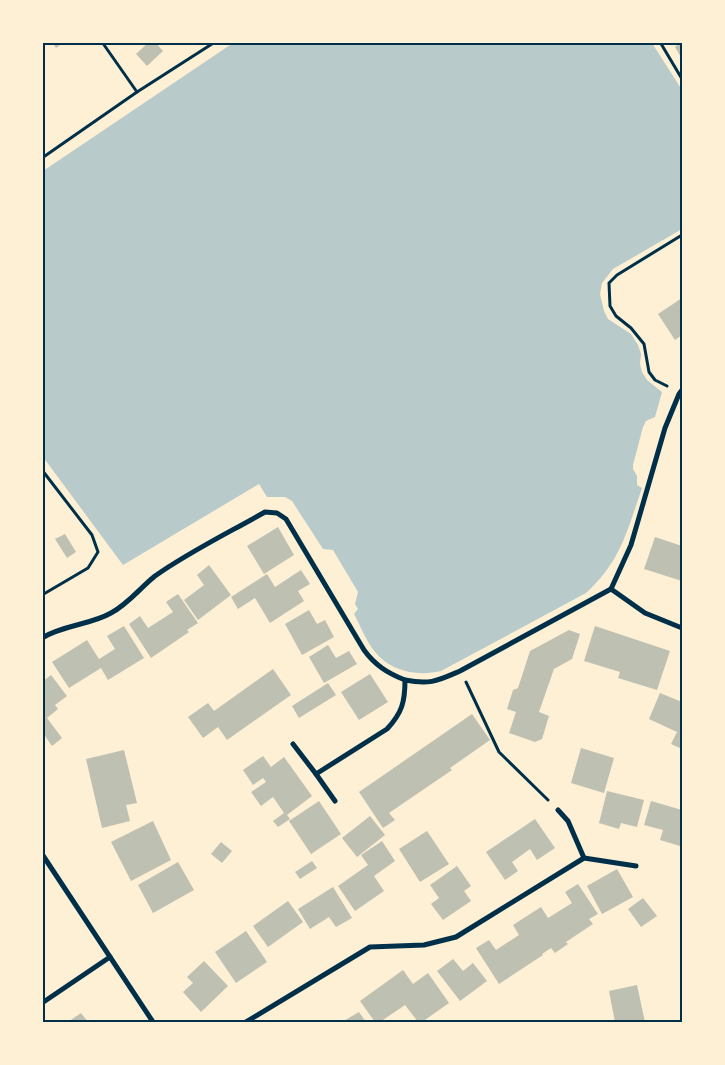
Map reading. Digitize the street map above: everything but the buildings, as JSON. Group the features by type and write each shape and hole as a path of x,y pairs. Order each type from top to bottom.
{"street":[{"path":"42,638 95,621 113,613 154,577 265,512 277,513 286,518 364,650 374,663 387,673 405,680 422,684 437,681 460,671 611,589 630,545 665,428 681,392"},
{"path":"611,589 645,613 682,628"},
{"path":"316,774 387,729 396,719 405,700 405,680"},
{"path":"293,744 335,801"},
{"path":"558,810 568,821 584,858"},
{"path":"42,854 153,1022"},
{"path":"246,1022 370,947 424,945 456,937 584,858 636,866"},
{"path":"42,1003 110,957"}],"path":[{"path":"102,42 137,92"},
{"path":"42,158 137,92 215,42"},
{"path":"660,42 682,79"},
{"path":"681,392 656,380 649,372 644,344 631,328 616,316 610,306 609,283 617,275 682,235"},
{"path":"42,470 92,535 98,552 88,568 42,595"},
{"path":"460,671 499,752 558,810"}],"shaded area":[{"path":"233,43 652,43 682,90 682,229 613,269 602,283 600,294 608,319 631,334 641,354 640,364 642,372 647,380 662,392 655,417 646,421 643,427 633,465 637,476 637,485 642,488 622,545 598,581 586,593 441,671 422,673 403,670 394,667 379,656 369,644 354,614 358,609 355,604 358,592 333,550 323,549 292,501 285,497 267,497 259,484 123,565 43,457 43,171"}]}
